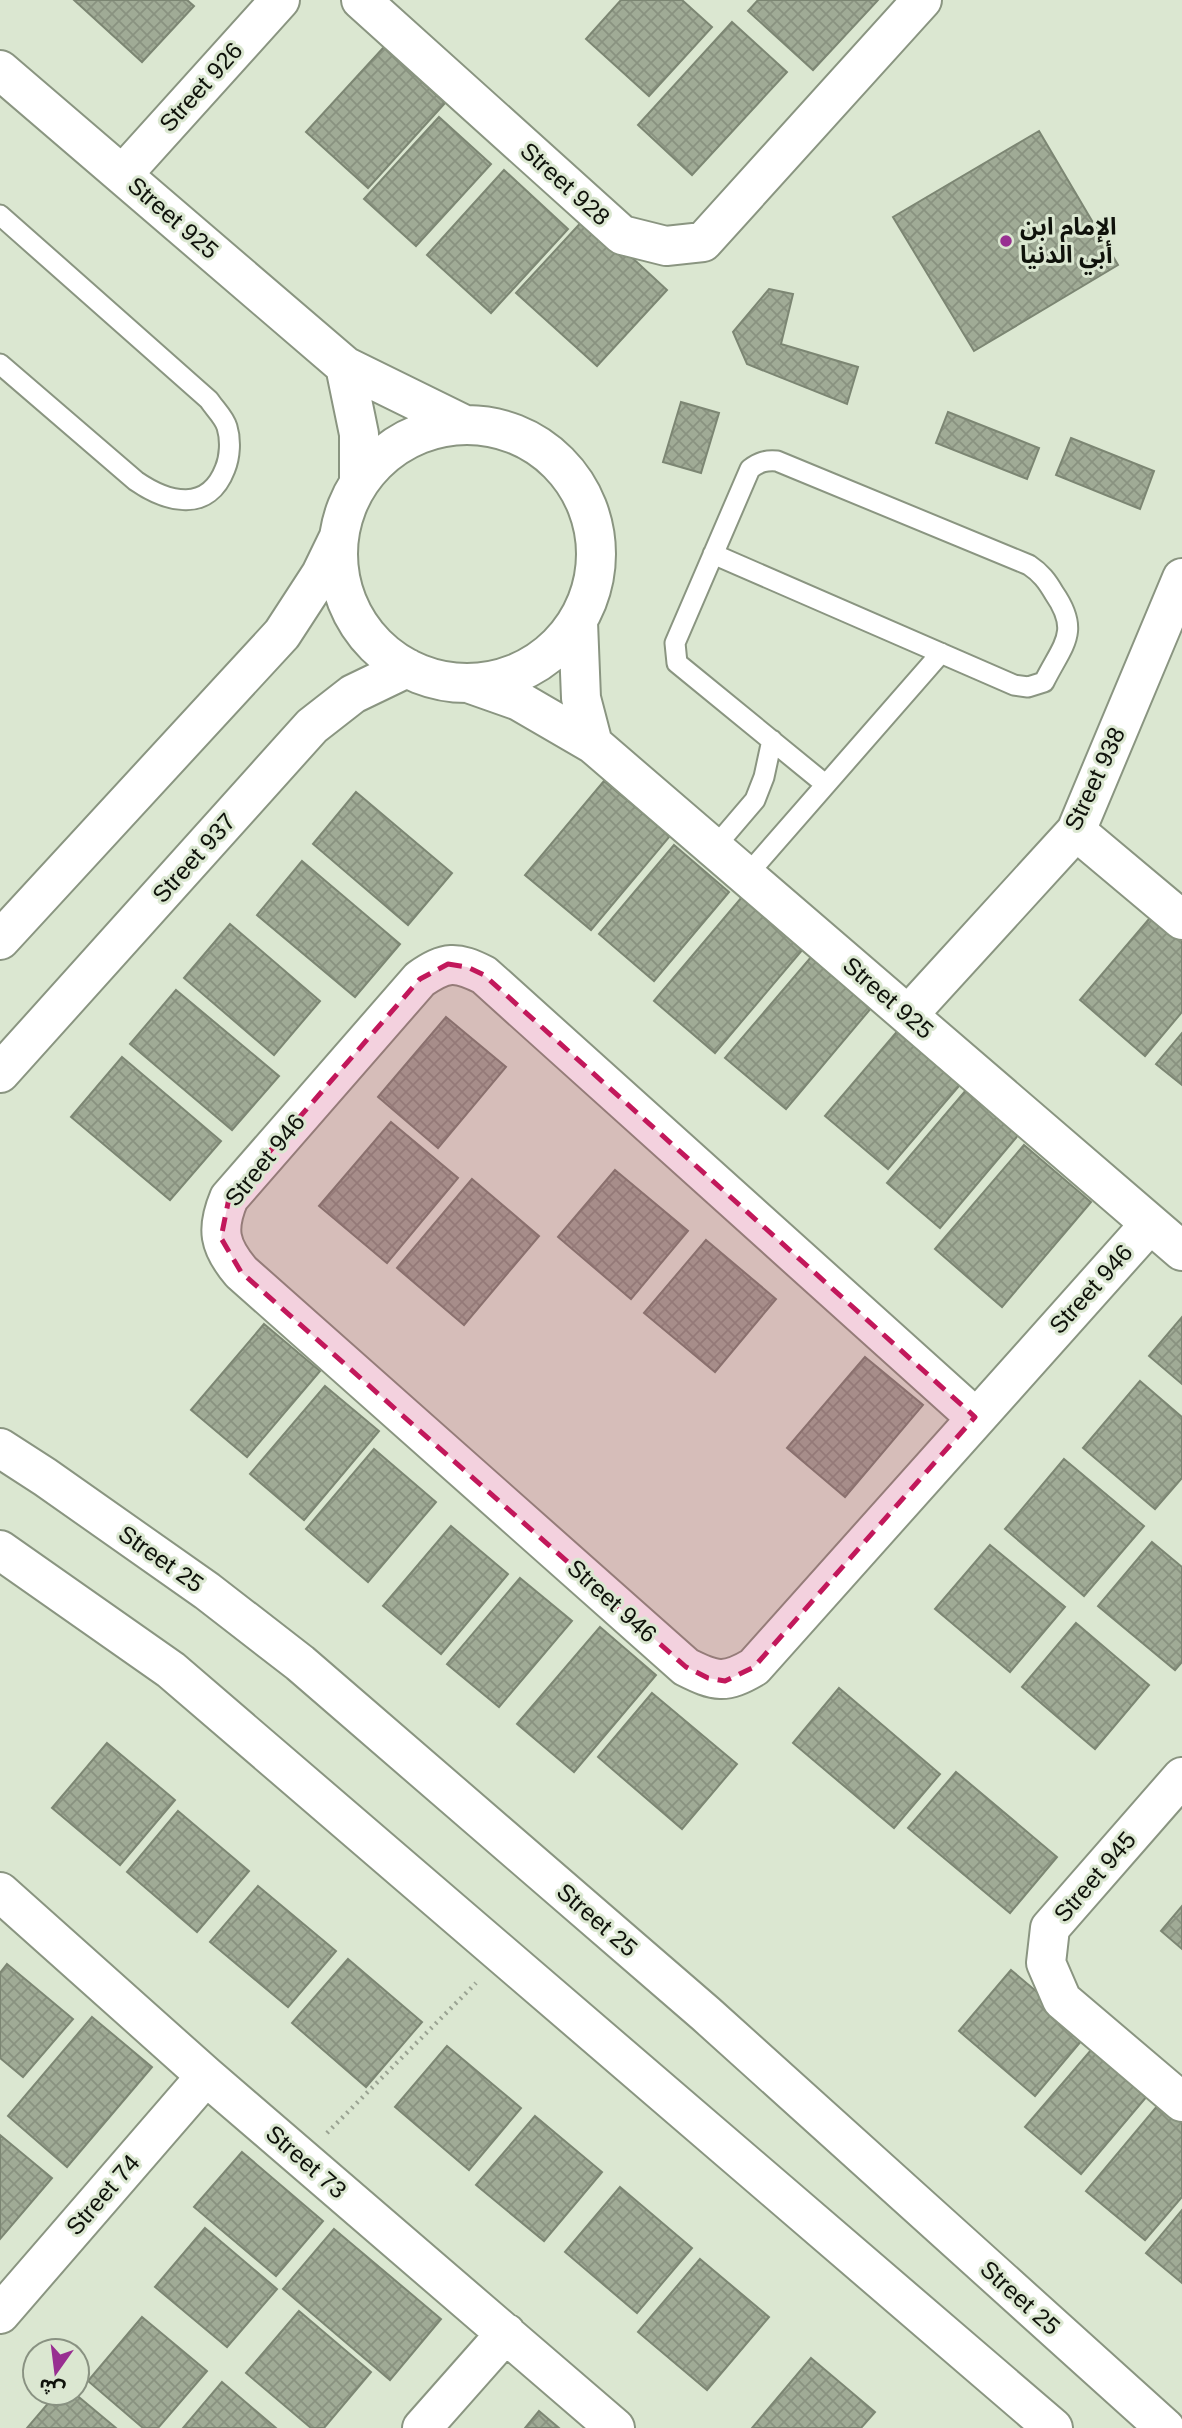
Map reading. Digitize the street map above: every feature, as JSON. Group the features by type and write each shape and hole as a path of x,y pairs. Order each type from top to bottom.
{"street":[{"name":"Street 926","path":"122,174 280,0"},
{"name":"Street 928","path":"360,0 622,235 667,246 703,242 922,0"},
{"name":"Street 925","path":"3,78 122,174 345,366 465,425"},
{"path":"345,366 359,434 359,481"},
{"path":"0,940 282,634 321,575 338,539 345,509 359,481 380,458 405,440 434,428 465,425 495,427 524,438 550,455 571,477 586,503 595,533 597,563 590,593 578,622 557,647 531,666 500,678 468,683 437,679 407,668 381,651 361,627 346,600 341,580 338,539"},
{"name":"Street 938","path":"908,1015 1076,831 1182,578"},
{"path":"578,622 581,698 593,744"},
{"name":"Street 937","path":"0,1073 312,726 353,694 407,668"},
{"name":"Street 925","path":"468,683 519,701 593,744 1182,1251"},
{"path":"1076,831 1182,920"},
{"name":"Street 946","path":"975,1417 484,975 467,967 448,964 420,979 229,1198 220,1218 221,1238 229,1258 241,1272 686,1667 708,1678 725,1681 754,1667 1150,1224"},
{"name":"Street 25","path":"0,1448 207,1591 300,1663 706,2014 1165,2428"},
{"path":"0,1550 171,1670 1053,2428"},
{"name":"Street 945","path":"1182,1777 1050,1928 1046,1963 1062,2000 1182,2102"},
{"name":"Street 73","path":"0,1892 206,2076 615,2428"},
{"name":"Street 74","path":"0,2314 206,2076"},
{"path":"422,2428 506,2333"}],"lane":[{"path":"0,215 209,400 227,426 230,447 228,464 222,478 210,493 195,499 174,499 154,493 136,481 0,364"},
{"path":"713,554 1014,685 1028,687 1044,682 1068,633 1066,610 1042,573 1029,565 777,461 757,463 750,469 713,554 675,643 677,663 825,784"},
{"path":"746,876 941,653"},
{"path":"714,848 755,800 764,777 772,740"}],"path":[{"path":"302,2159 503,1956"}],"highlighted area":[{"path":"448,964 467,967 484,975 975,1417 754,1667 725,1681 708,1678 686,1667 241,1272 221,1238 229,1198 420,979"}],"building":[{"path":"74,0 187,0 194,6 142,62"},
{"path":"621,0 682,0 712,27 649,96 586,39"},
{"path":"758,0 878,0 813,70 748,11"},
{"path":"732,22 787,72 692,175 638,125"},
{"path":"384,47 445,103 368,188 306,132"},
{"path":"439,117 491,164 416,246 364,199"},
{"name":"الإمام ابن أبي الدنيا","path":"1039,131 1118,265 974,351 893,217"},
{"path":"504,170 568,229 491,313 427,255"},
{"path":"587,216 667,290 597,366 516,293"},
{"path":"769,289 793,294 781,344 858,367 847,404 747,364 733,332"},
{"path":"681,402 719,413 701,473 663,462"},
{"path":"948,412 1039,448 1027,479 936,443"},
{"path":"1071,438 1154,471 1140,509 1056,475"},
{"path":"604,781 670,836 591,930 525,875"},
{"path":"356,792 452,873 408,925 313,844"},
{"path":"674,845 729,892 654,981 599,934"},
{"path":"302,861 400,944 355,997 257,915"},
{"path":"742,897 803,949 715,1053 654,1001"},
{"path":"1155,912 1182,934 1182,1012 1145,1056 1080,1000"},
{"path":"230,924 320,1001 274,1055 184,978"},
{"path":"812,956 872,1007 786,1109 725,1058"},
{"path":"176,990 279,1076 232,1130 130,1044"},
{"path":"446,1017 506,1067 438,1148 378,1097"},
{"path":"901,1027 964,1080 888,1169 825,1116"},
{"path":"1182,1033 1182,1085 1156,1064"},
{"path":"122,1057 221,1141 170,1200 71,1117"},
{"path":"967,1089 1020,1133 940,1228 887,1183"},
{"path":"391,1122 458,1178 387,1263 319,1206"},
{"path":"1024,1145 1091,1202 1002,1307 935,1249"},
{"path":"615,1170 688,1231 631,1299 558,1237"},
{"path":"472,1179 539,1236 464,1325 397,1268"},
{"path":"706,1240 776,1299 715,1372 644,1313"},
{"path":"1182,1317 1182,1384 1149,1356"},
{"path":"264,1324 320,1371 247,1457 191,1410"},
{"path":"865,1357 923,1405 845,1497 787,1448"},
{"path":"1140,1381 1182,1417 1182,1478 1155,1509 1083,1448"},
{"path":"325,1386 379,1431 304,1520 250,1474"},
{"path":"374,1449 436,1502 368,1582 306,1529"},
{"path":"1064,1459 1144,1526 1084,1596 1005,1529"},
{"path":"451,1526 508,1574 441,1654 383,1606"},
{"path":"1152,1542 1182,1567 1182,1662 1175,1670 1098,1606"},
{"path":"990,1545 1065,1607 1010,1672 935,1609"},
{"path":"520,1578 572,1621 499,1707 447,1664"},
{"path":"1076,1623 1149,1685 1095,1749 1022,1687"},
{"path":"600,1627 656,1675 574,1772 517,1724"},
{"path":"839,1688 940,1774 894,1828 793,1743"},
{"path":"652,1693 737,1764 682,1829 598,1757"},
{"path":"107,1743 175,1800 120,1865 52,1808"},
{"path":"956,1772 1057,1857 1010,1913 908,1828"},
{"path":"178,1811 249,1871 197,1932 127,1872"},
{"path":"258,1886 336,1951 288,2007 210,1942"},
{"path":"1182,1906 1182,1949 1161,1931"},
{"path":"348,1959 422,2022 366,2087 292,2023"},
{"path":"7,1964 73,2019 23,2077 0,2058 0,1973"},
{"path":"1011,1970 1087,2034 1035,2096 959,2031"},
{"path":"92,2017 152,2067 67,2167 8,2116"},
{"path":"1098,2042 1153,2089 1081,2174 1025,2127"},
{"path":"447,2046 521,2108 469,2170 395,2107"},
{"path":"1164,2098 1182,2113 1182,2197 1145,2240 1086,2191"},
{"path":"535,2116 602,2172 544,2241 476,2185"},
{"path":"0,2135 52,2178 0,2239"},
{"path":"242,2152 323,2221 276,2276 194,2207"},
{"path":"620,2187 692,2248 637,2313 565,2252"},
{"path":"1182,2210 1182,2283 1146,2253"},
{"path":"205,2228 277,2289 227,2347 155,2287"},
{"path":"334,2229 441,2319 390,2380 283,2289"},
{"path":"700,2259 769,2317 707,2390 638,2332"},
{"path":"299,2311 371,2372 324,2428 311,2428 246,2373"},
{"path":"142,2317 207,2371 158,2428 143,2428 91,2384 91,2377"},
{"path":"811,2358 875,2412 861,2428 752,2428"},
{"path":"222,2382 276,2428 183,2428"},
{"path":"45,2407 91,2407 116,2428 27,2428"},
{"path":"539,2411 559,2428 525,2428"}],"place":[{"name":"الإمام ابن أبي الدنيا","path":"1006,241"}]}
